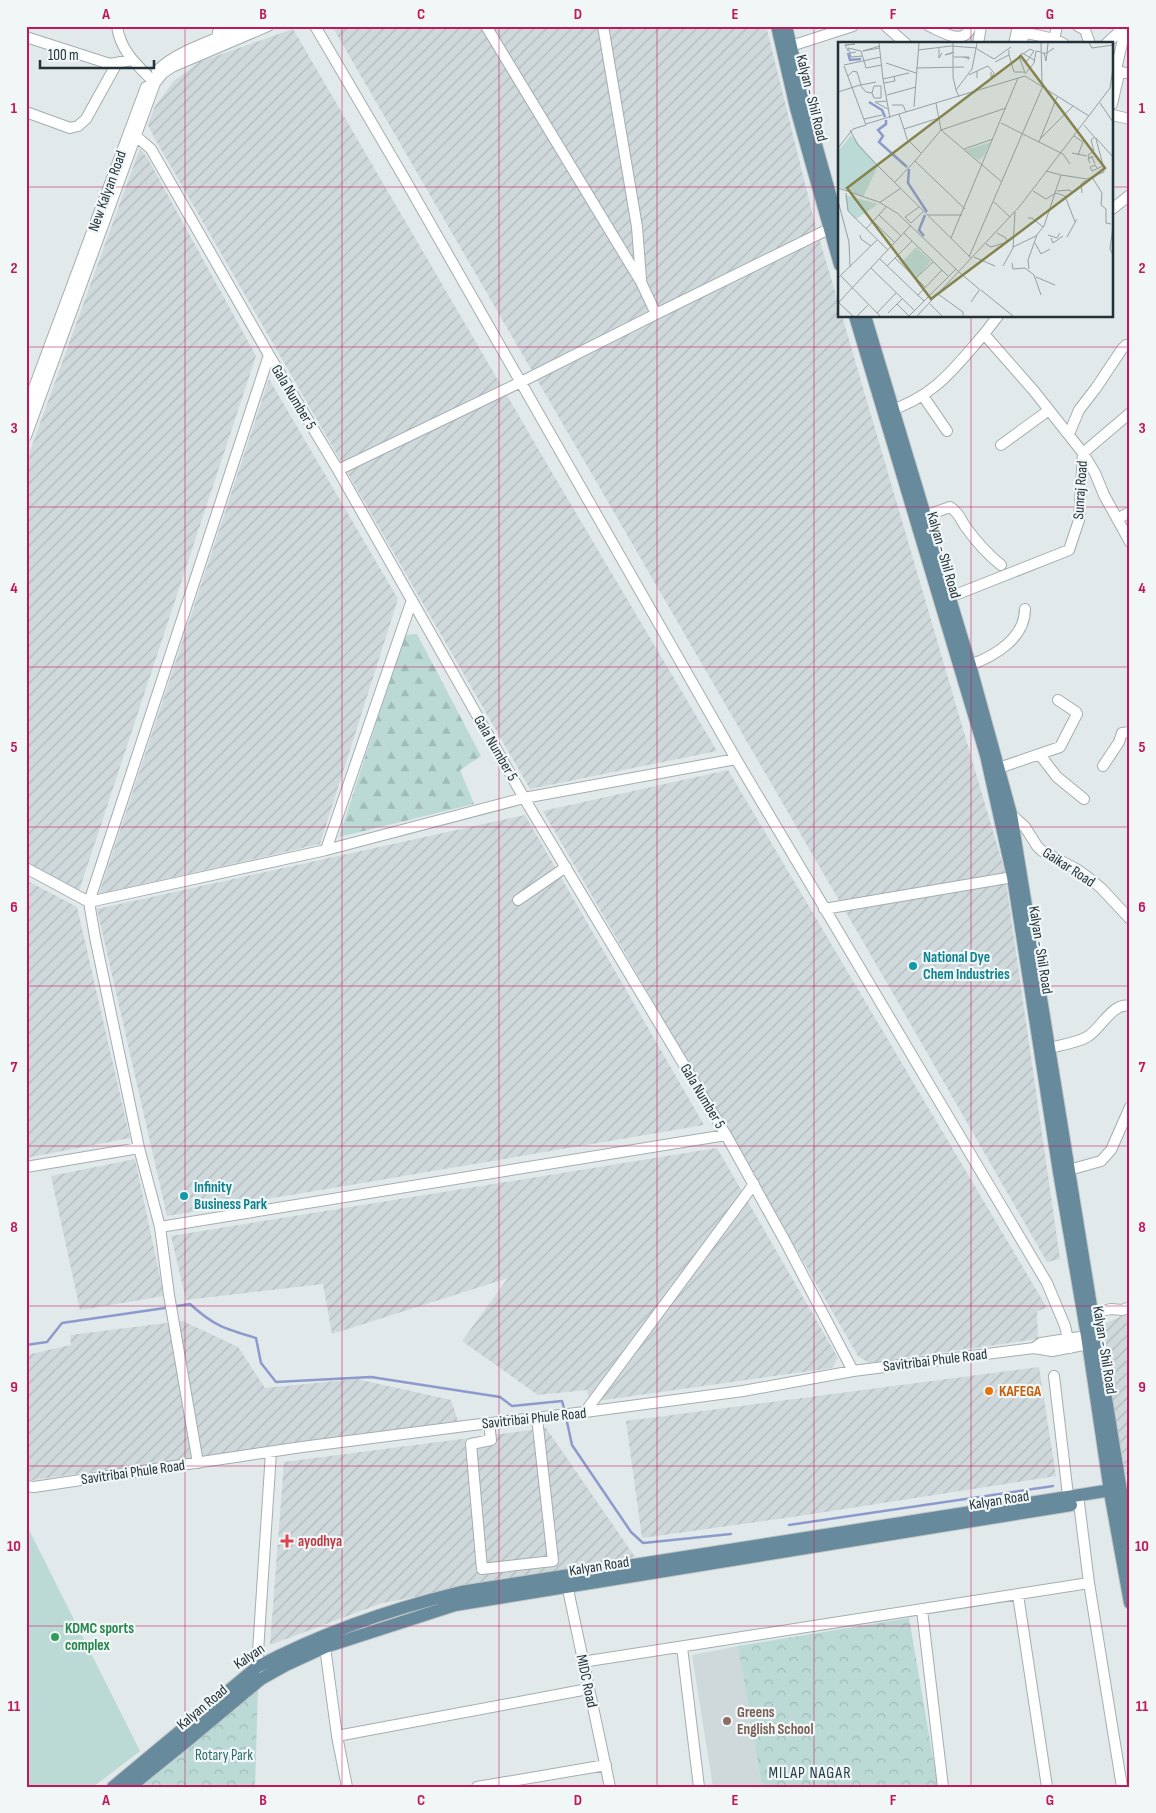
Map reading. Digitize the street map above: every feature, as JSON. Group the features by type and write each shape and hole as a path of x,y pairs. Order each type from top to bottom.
{"main road":[{"name":"Kalyan - Shil Road","path":"777,26 796,108 836,226"},
{"name":"Kalyan - Shil Road","path":"786,26 836,226 838,246"},
{"name":"Kalyan - Shil Road","path":"857,318 925,516 999,768 1013,877 1120,1493 1130,1603"},
{"name":"Kalyan - Shil Road","path":"866,318 889,411 986,755 1005,815 1049,1048 1052,1093 1069,1170 1092,1313 1092,1339"},
{"name":"Kalyan - Shil Road","path":"1120,1493 1127,1510 1130,1546"},
{"name":"Kalyan Road","path":"130,1787 188,1740 259,1673 286,1665 321,1643 455,1605 485,1594 1120,1493"},
{"name":"Kalyan","path":"113,1787 259,1673"}],"street":[{"path":"117,26 121,44 132,60 153,81"},
{"path":"217,38 222,26"},
{"name":"New Kalyan Road","path":"153,81 158,69 167,62 247,26"},
{"name":"New Kalyan Road","path":"26,409 133,134 145,89 172,67 268,26"},
{"path":"315,26 736,759 1047,1283 1065,1326 1069,1343"},
{"path":"486,26 641,282 656,314"},
{"path":"603,26 638,227 641,282"},
{"path":"791,46 853,26"},
{"path":"886,26 904,42"},
{"path":"929,26 959,38 964,36 971,26"},
{"path":"978,42 981,26"},
{"path":"1014,42 1018,26"},
{"path":"1022,42 1025,33 1053,41 1056,26"},
{"path":"1078,26 1085,30 1089,42"},
{"path":"1108,42 1118,33 1120,26"},
{"path":"1115,58 1126,26"},
{"path":"26,37 110,64 132,60"},
{"path":"26,112 70,128 78,126 86,120 117,63"},
{"path":"1114,96 1120,74 1122,72 1130,74"},
{"path":"1114,115 1130,119"},
{"path":"27,431 133,134"},
{"name":"Gala Number 5","path":"133,134 151,149 268,355 338,470 524,798 726,1135 853,1371"},
{"path":"1114,207 1130,195"},
{"path":"338,470 836,226"},
{"path":"889,411 923,396 938,385 950,374 996,318"},
{"path":"984,334 1083,453 1095,472 1104,495 1130,542"},
{"path":"1068,434 1079,410 1122,349 1126,344 1130,344"},
{"path":"198,1463 160,1228 139,1148 89,902 268,355"},
{"path":"923,396 947,431"},
{"path":"1001,445 1049,410"},
{"name":"Sunraj Road","path":"950,597 1069,550 1079,520 1083,453 1130,413"},
{"path":"925,516 950,507 957,511 981,547 1001,565"},
{"path":"1117,519 1130,512"},
{"path":"326,850 412,600"},
{"path":"970,665 984,660 1012,640 1025,619 1025,609"},
{"path":"999,768 1060,747 1077,714 1058,700"},
{"path":"1103,766 1119,742 1122,732 1130,732"},
{"path":"1040,755 1057,776 1084,799"},
{"path":"26,868 89,902 326,850 524,798 736,759"},
{"name":"Gaikar Road","path":"1005,815 1025,827 1037,846 1089,878 1130,919"},
{"path":"518,900 566,867"},
{"path":"824,909 1013,877"},
{"path":"1049,1048 1087,1037 1116,1009 1124,1005 1130,1006"},
{"path":"1069,1170 1101,1161 1111,1150 1130,1107"},
{"path":"160,1228 726,1135"},
{"path":"26,1167 139,1148"},
{"path":"585,1412 754,1184"},
{"path":"1092,1313 1111,1309 1122,1310 1130,1307"},
{"name":"Savitribai Phule Road","path":"29,1488 271,1452 743,1391 853,1371 1034,1348 1042,1343 1069,1343 1092,1339"},
{"path":"1054,1376 1122,1787"},
{"path":"489,1423 491,1440 471,1444 482,1570 552,1561 537,1418"},
{"path":"259,1673 271,1452"},
{"name":"MIDC Road","path":"566,1582 610,1787"},
{"path":"582,1662 1089,1583"},
{"path":"1018,1595 1047,1787"},
{"path":"922,1610 943,1787"},
{"path":"321,1643 347,1787"},
{"path":"682,1646 699,1787"},
{"path":"337,1736 588,1689"},
{"path":"477,1787 606,1765"}],"shaded area":[{"path":"332,26 766,26 816,228 838,301 838,318 843,318 1004,869 1060,1259 1047,1262"},
{"path":"293,29 717,751 530,789 148,125 155,106 174,81 199,62"},
{"path":"140,148 148,159 256,356 79,891 26,862 26,462"},
{"path":"269,379 398,599 320,844 99,894"},
{"path":"728,770 1047,1308 1037,1311 1038,1339 869,1363 858,1356 543,811"},
{"path":"525,815 704,1125 167,1216 97,909"},
{"path":"26,880 77,907 130,1138 26,1158"},
{"path":"717,1148 838,1358 832,1368 590,1402 587,1390 538,1395 462,1341 508,1278 332,1334 323,1284 186,1300 171,1236"},
{"path":"135,1159 164,1296 80,1310 51,1176"},
{"path":"1130,1312 1130,1474 1126,1475 1098,1327"},
{"path":"183,1321 238,1347 265,1388 357,1379 451,1400 458,1421 26,1481 26,1355 71,1345 70,1335"},
{"path":"1039,1367 1056,1476 642,1538 626,1421"},
{"path":"546,1428 635,1557 382,1603 270,1645 284,1462"},
{"name":"Greens English School","path":"738,1646 762,1787 713,1787 692,1655"}],"green space":[{"path":"417,634 481,756 460,770 474,804 339,837 405,635"},
{"name":"KDMC sports complex","path":"26,1524 140,1751 93,1787 26,1787"},
{"path":"909,1618 938,1787 762,1787 738,1646"},
{"name":"Rotary Park","path":"258,1686 255,1787 134,1787"}],"waterway":[{"path":"177,1306 190,1304 220,1326 256,1338 261,1363 276,1382 371,1377 500,1397 512,1406 562,1401 564,1408"},
{"path":"26,1345 47,1342 62,1323 165,1308"},
{"path":"567,1422 572,1445 631,1532 643,1543 731,1534"},
{"path":"789,1525 1053,1486"}],"place":[{"name":"National Dye Chem Industries","path":"913,966"},
{"name":"Infinity Business Park","path":"184,1196"},
{"name":"KAFEGA","path":"989,1391"},
{"name":"ayodhya","path":"287,1541"},
{"name":"KDMC sports complex","path":"55,1637"},
{"name":"Greens English School","path":"727,1721"}],"district":[{"name":"MILAP NAGAR","path":"810,1772"}]}
